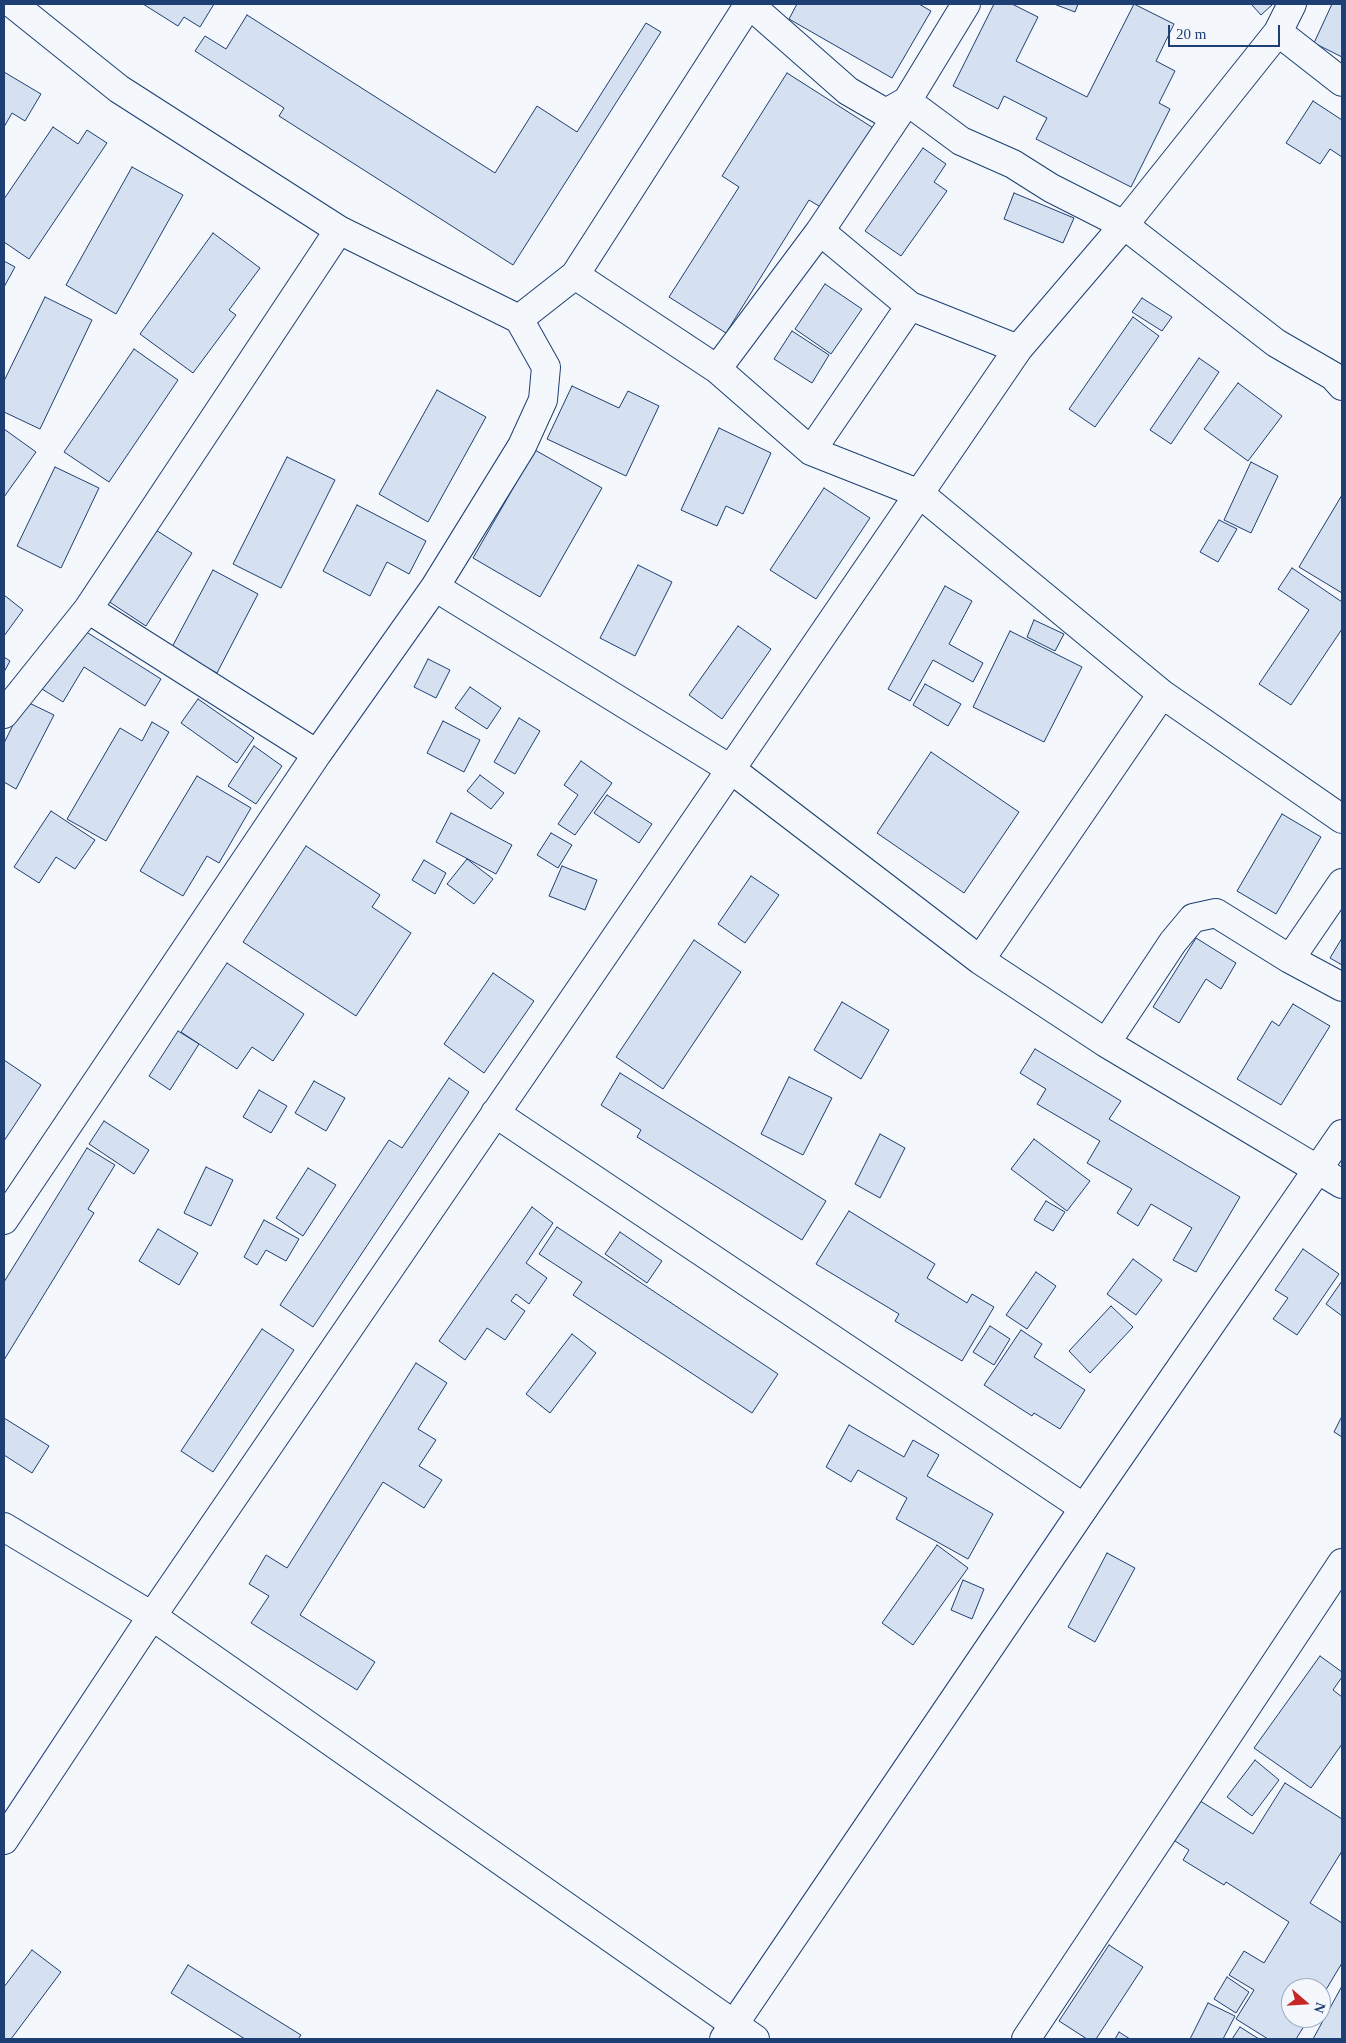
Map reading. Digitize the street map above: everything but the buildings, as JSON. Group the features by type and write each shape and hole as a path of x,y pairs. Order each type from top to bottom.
{"street":[{"path":"4,1220 317,754 435,587 522,446 543,400 546,367 519,319 339,230 120,89 12,4"},
{"path":"519,319 575,275 749,4 848,91 886,114 908,101"},
{"path":"717,369 765,302 820,231 908,101 966,4"},
{"path":"4,1840 152,1616 1018,349 1124,225 1278,32 1292,4"},
{"path":"1278,32 1342,82"},
{"path":"908,101 961,141 1013,164 1051,188 1124,225 1276,343 1339,376"},
{"path":"4,714 88,608 339,230"},
{"path":"820,231 910,306 1018,349"},
{"path":"575,275 717,369 811,451 920,494 1162,694 1342,819"},
{"path":"811,451 910,306"},
{"path":"435,587 732,770 980,960 1106,1043 1342,1184"},
{"path":"88,608 317,754"},
{"path":"980,960 1162,694"},
{"path":"1290,958 1342,883"},
{"path":"1106,1043 1173,942 1193,918 1216,913 1342,987"},
{"path":"495,1113 1084,1508"},
{"path":"4,1527 152,1616 738,2035 1084,1508 1342,1134"},
{"path":"1026,2039 1342,1563"}]}
